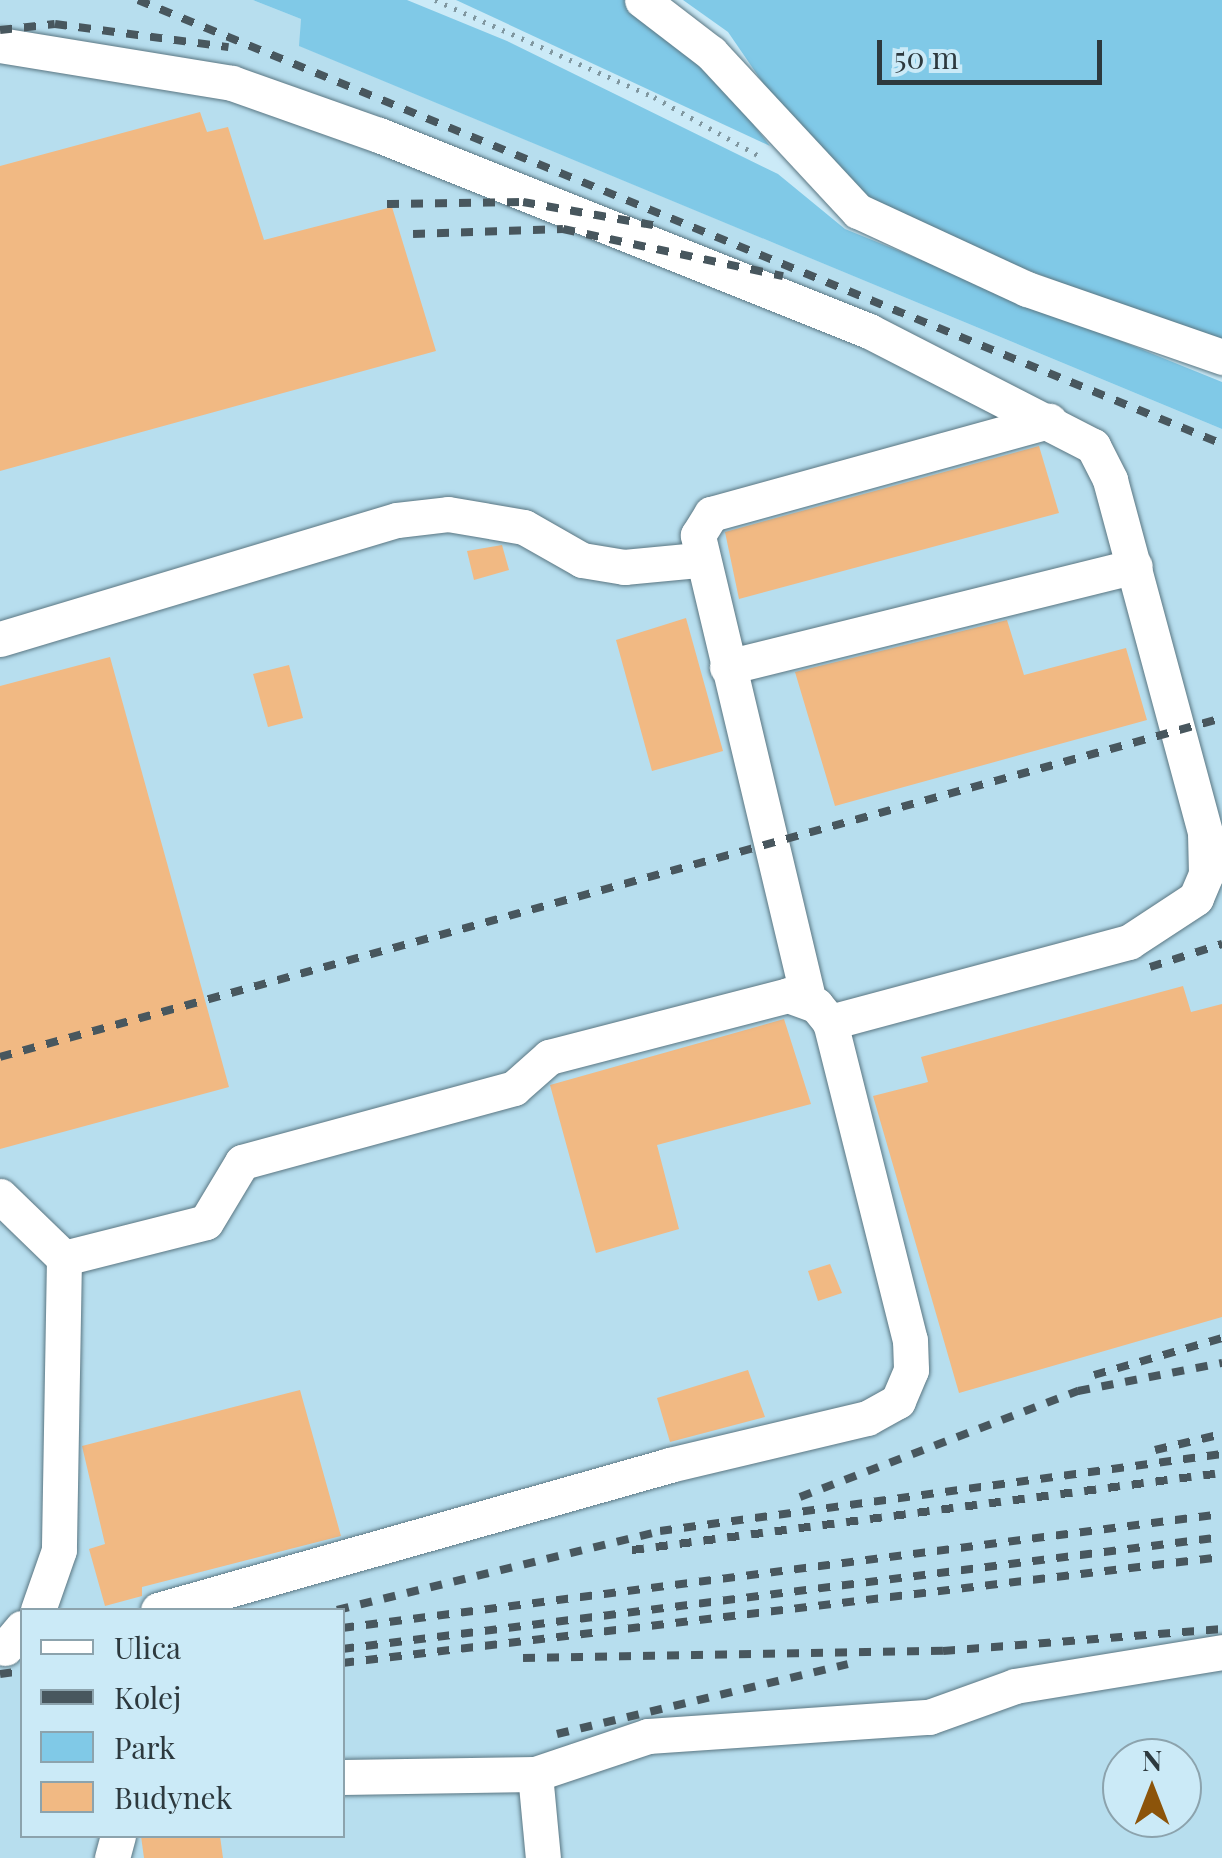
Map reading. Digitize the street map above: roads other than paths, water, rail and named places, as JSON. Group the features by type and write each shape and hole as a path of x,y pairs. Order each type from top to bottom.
{"lane":[{"path":"642,0 711,53 858,211 1028,289 1222,356"},
{"path":"0,45 232,84 380,135 869,331 1093,446 1135,566 1204,833 1206,874 1196,898 1129,942 819,1012 762,998 548,1057 514,1088 242,1162 206,1222 64,1258"},
{"path":"165,1608 670,1464 867,1418 898,1401 911,1370 910,1340 726,667 698,560 698,535 710,514 1049,421"},
{"path":"0,639 397,520 448,514 524,527 582,560 664,566 698,560"},
{"path":"726,667 1135,566"},
{"path":"0,1196 64,1258 59,1550 39,1608"},
{"path":"345,1777 535,1774 648,1736 929,1717 1015,1686 1222,1652"},
{"path":"535,1774 543,1858"}],"railway":[{"path":"138,0 1222,444"},
{"path":"0,30 55,24 228,47"},
{"path":"387,204 523,202 664,227"},
{"path":"413,234 563,229 783,276"},
{"path":"0,1057 1222,718"},
{"path":"1150,967 1222,944"},
{"path":"1094,1375 1222,1338"},
{"path":"800,1497 1078,1391 1222,1363"},
{"path":"1155,1450 1222,1434"},
{"path":"345,1608 660,1531 1222,1454"},
{"path":"632,1550 1222,1473"},
{"path":"345,1628 1222,1514"},
{"path":"345,1649 1222,1537"},
{"path":"345,1663 1222,1557"},
{"path":"523,1658 943,1651 1222,1629"},
{"path":"557,1734 848,1664"},
{"path":"0,1674 20,1671"}]}
